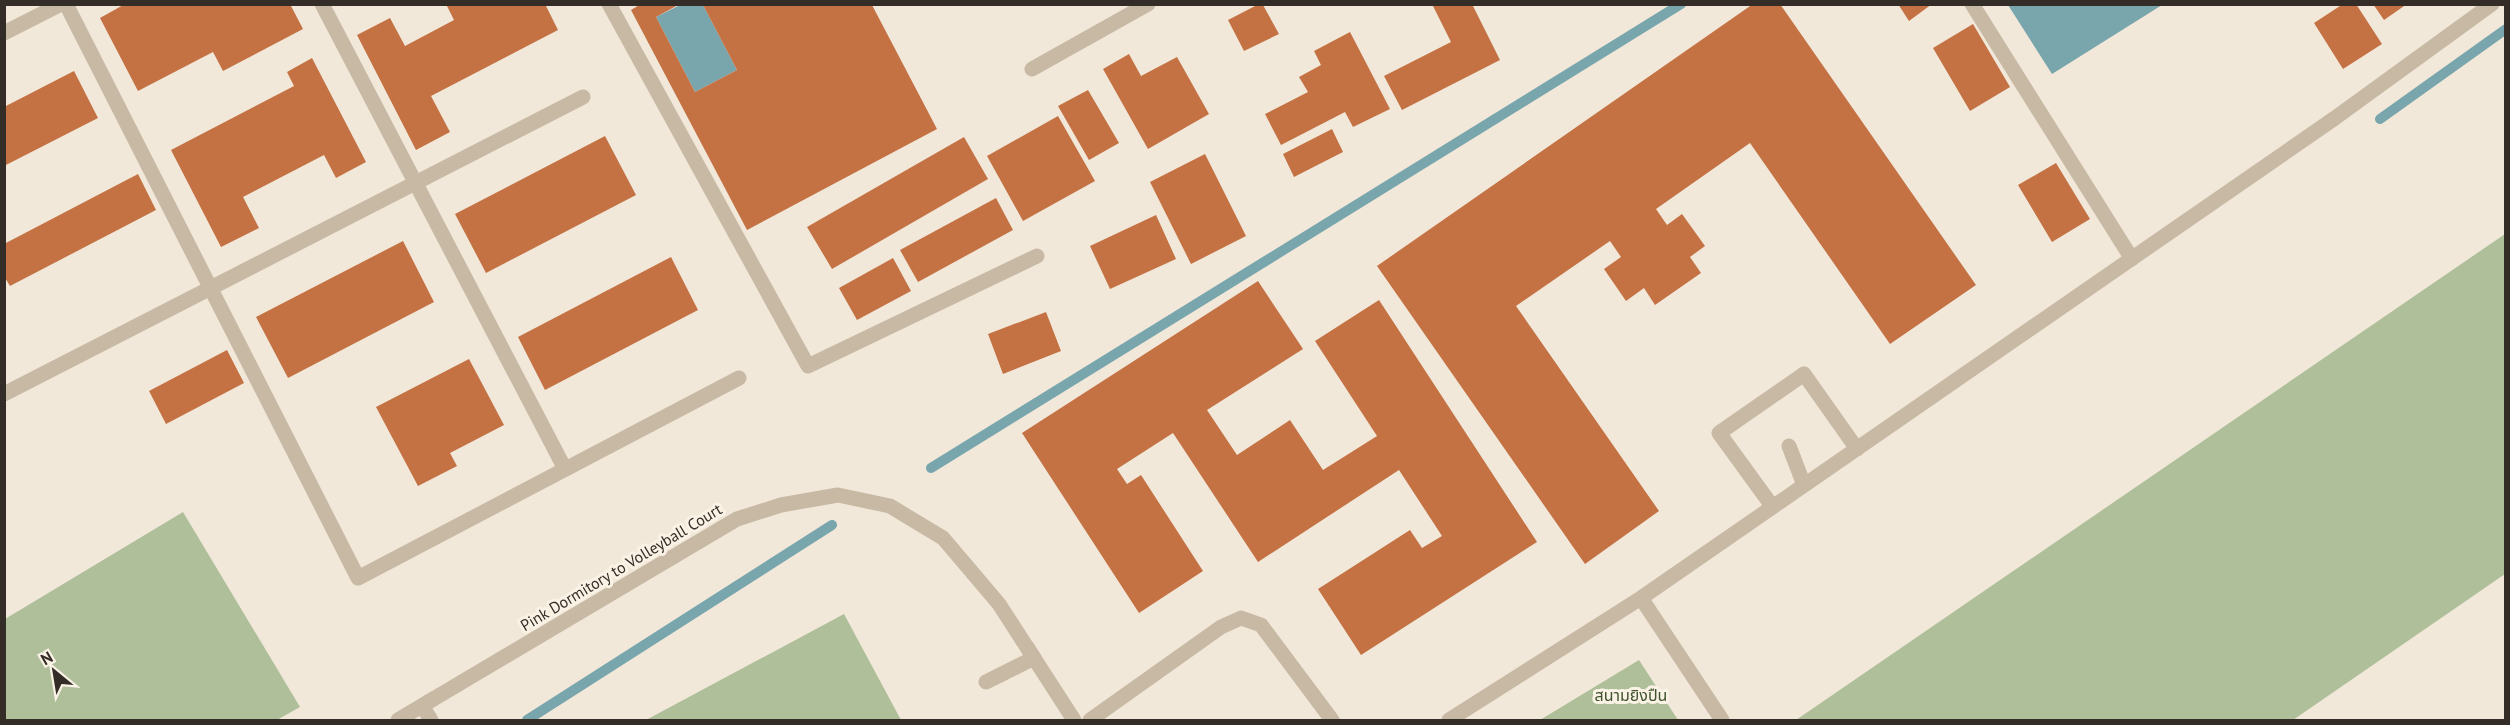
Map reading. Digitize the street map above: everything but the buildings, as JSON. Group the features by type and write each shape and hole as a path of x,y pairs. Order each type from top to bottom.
{"street":[{"path":"4,33 61,4"},
{"path":"66,4 358,578 738,378"},
{"path":"322,4 565,469"},
{"path":"609,4 808,366 1037,256"},
{"path":"1032,69 1148,4"},
{"path":"1972,4 2132,259"},
{"path":"1447,720 1857,449 2335,118 2492,4"},
{"path":"4,394 583,97"},
{"path":"1772,506 1719,433 1804,374 1857,449"},
{"path":"1789,446 1804,485"},
{"name":"Pink Dormitory to Volleyball Court","path":"398,720 737,519 782,505 838,495 890,506 943,537 999,604 1074,720"},
{"path":"1447,720 1641,598 1772,506"},
{"path":"1641,598 1722,720"},
{"path":"1090,720 1221,627 1241,618 1261,625 1332,720"},
{"path":"986,682 1034,658"},
{"path":"422,706 431,720"}],"green space":[{"path":"2505,234 2505,574 2293,720 1796,720"},
{"path":"183,512 300,707 277,720 5,720 5,619"},
{"path":"844,614 901,720 646,720"},
{"name":"สนามยิงปืน","path":"1639,660 1678,720 1540,720"}],"water":[{"path":"680,5 703,5 737,70 695,92 656,17"},
{"path":"2008,5 2162,5 2052,74"}],"waterway":[{"path":"931,468 1681,4"},
{"path":"2380,119 2506,29"},
{"path":"527,720 832,525"}]}
